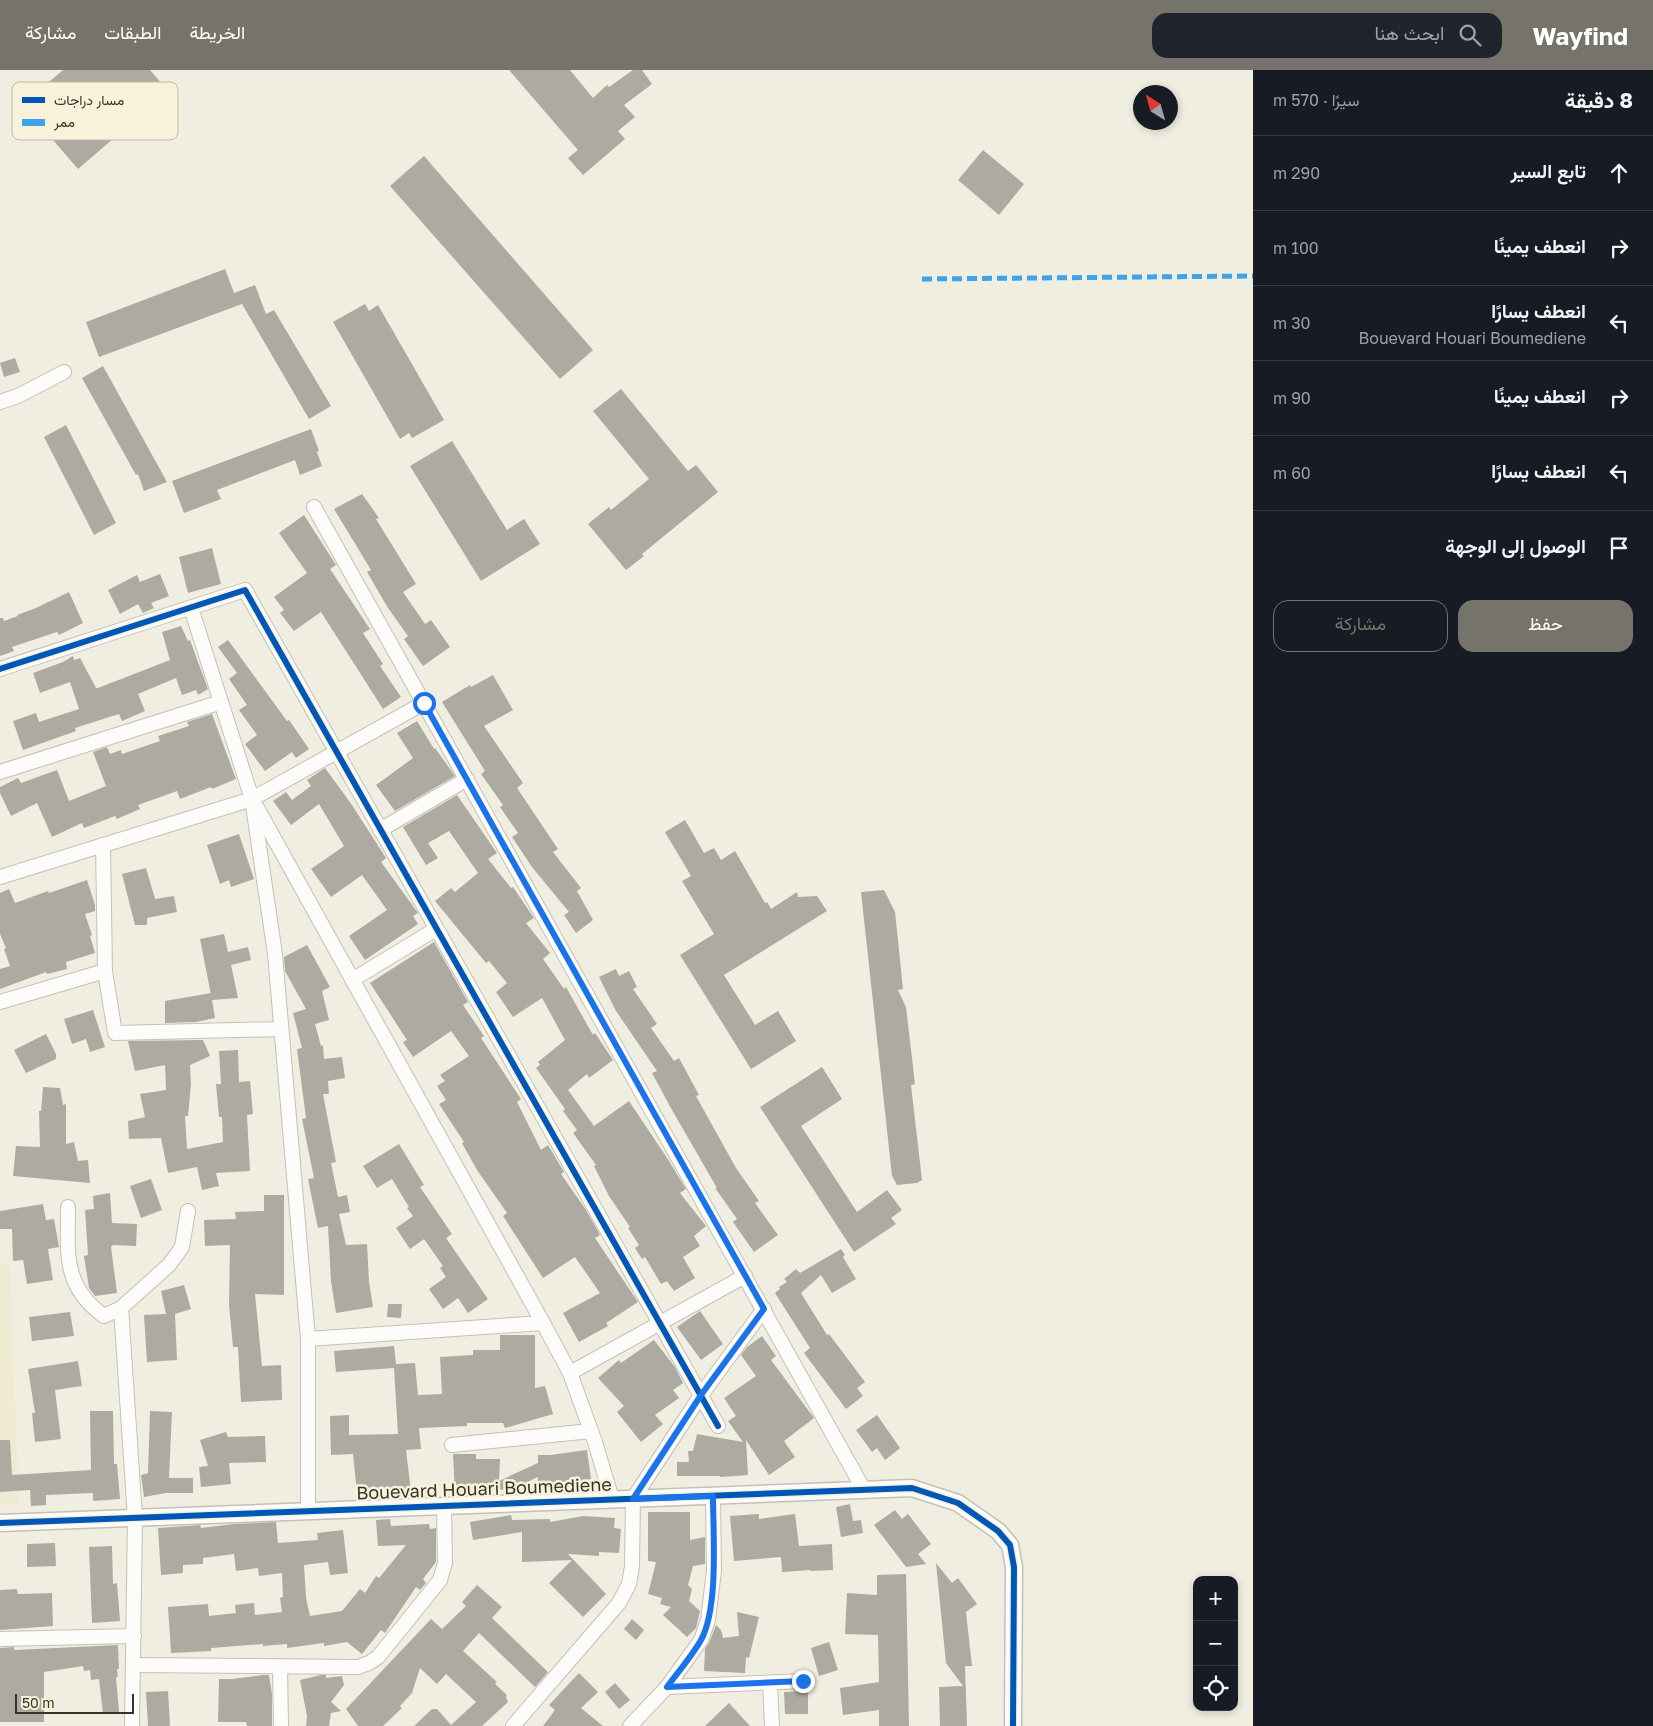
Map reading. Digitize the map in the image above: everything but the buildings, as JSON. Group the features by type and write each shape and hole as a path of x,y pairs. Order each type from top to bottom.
{"street":[{"path":"0,402 18,396 64,372"},
{"path":"314,507 864,1490"},
{"path":"0,669 245,590 718,1426"},
{"path":"191,608 252,799 275,954 308,1338 308,1511"},
{"path":"0,772 221,702"},
{"path":"0,877 252,799 424,703"},
{"path":"380,830 467,779"},
{"path":"252,799 570,1373 591,1430 612,1500"},
{"path":"103,845 105,971 115,1033 281,1029"},
{"path":"352,980 436,929"},
{"path":"0,1002 105,971"},
{"path":"68,1207 68,1264 77,1288 91,1306 104,1316 121,1308 169,1265 182,1247 188,1211"},
{"path":"570,1373 745,1276"},
{"path":"121,1308 135,1518 132,1726"},
{"path":"513,1726 619,1603 629,1584 632,1566 633,1499 701,1395 764,1309"},
{"path":"308,1338 543,1323"},
{"path":"452,1445 591,1430"},
{"name":"Bouevard Houari Boumediene","path":"0,1523 912,1488 958,1503 998,1531 1010,1544 1014,1567 1013,1726"},
{"path":"630,1726 667,1687 701,1640 708,1620 714,1571 713,1496"},
{"path":"133,1665 358,1667 369,1664 378,1657 440,1580 445,1563 444,1506"},
{"path":"0,1639 134,1636"},
{"path":"280,1666 281,1726"},
{"path":"667,1687 803,1681"},
{"path":"770,1683 772,1726"}],"shaded area":[{"path":"0,1264 10,1264 19,1505 0,1505"}],"marked path":[{"path":"922,279 1253,276"}],"cycle path":[{"path":"0,669 245,590 718,1426"},
{"path":"0,1523 912,1488 958,1503 998,1531 1010,1545 1014,1567 1013,1726"}],"route":[{"path":"424,703 764,1309 701,1395 633,1499 713,1496 714,1571 708,1620 701,1640 667,1687 803,1681"}]}
